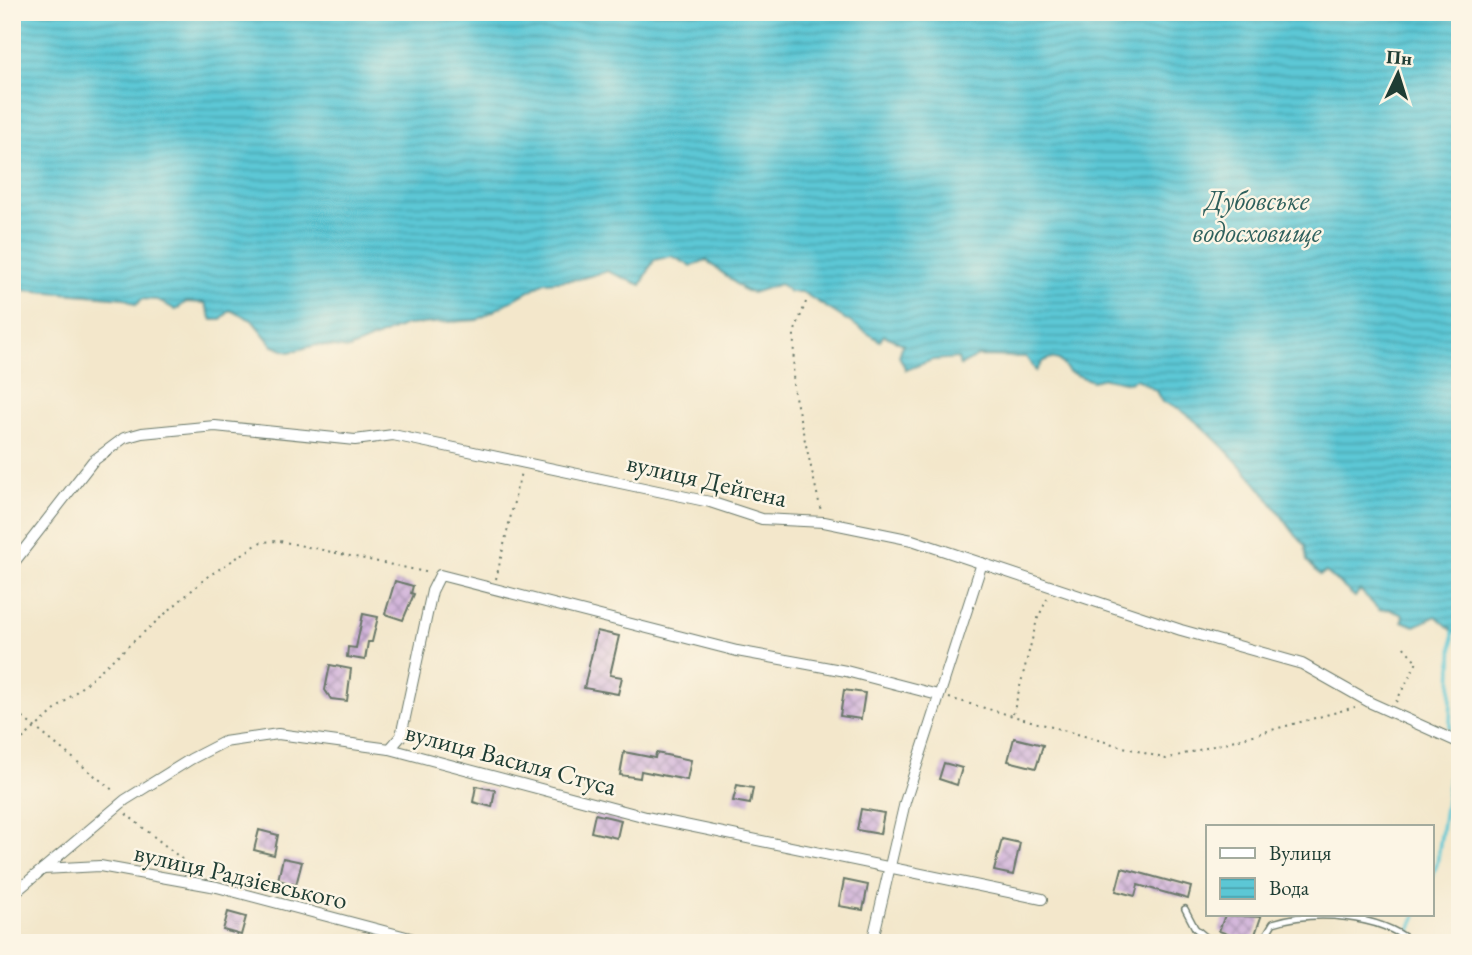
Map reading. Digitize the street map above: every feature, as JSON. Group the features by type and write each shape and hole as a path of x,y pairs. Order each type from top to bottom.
{"street":[{"name":"вулиця Дейгена","path":"12,565 100,453 124,438 142,433 215,426 355,440 393,435 710,502 762,519 824,522 912,540 1181,630 1295,661 1371,703 1460,743"},
{"path":"872,943 888,867 938,695 982,563"},
{"path":"390,749 401,736 432,591 440,575 737,651 846,671 938,695"},
{"name":"вулиця Василя Стуса","path":"12,895 121,804 206,750 249,736 278,734 390,749 646,817 1042,899"},
{"name":"вулиця Радзієвського","path":"42,869 100,866 217,887 429,943"}],"lane":[{"path":"1185,909 1195,928 1213,943"},
{"path":"1261,943 1273,923 1299,916 1363,921 1392,929 1413,943"}],"path":[{"path":"806,302 794,333 793,388 824,522"},
{"path":"494,587 524,461"},
{"path":"12,748 165,617 207,577 261,542 280,541 440,575"},
{"path":"1013,715 1037,620 1055,588"},
{"path":"1391,712 1417,662 1401,644"},
{"path":"938,695 1166,759 1371,703"},
{"path":"12,709 217,887"}],"water":[{"name":"Дубовське водосховище","path":"12,12 1460,12 1460,633 1453,631 1436,616 1415,626 1402,621 1403,615 1389,609 1379,610 1360,590 1355,597 1326,572 1320,575 1307,561 1305,545 1256,483 1224,448 1190,417 1175,406 1162,402 1156,391 1136,379 1129,383 1105,378 1092,381 1069,372 1059,360 1051,358 1043,361 1036,371 1026,357 978,356 960,366 958,358 932,360 906,370 899,356 903,344 884,335 880,341 802,292 790,292 780,284 752,293 744,290 706,260 691,266 672,256 654,260 641,285 607,271 579,279 545,282 477,320 405,325 349,349 317,345 289,352 273,346 252,320 230,310 221,320 212,320 205,303 186,302 176,310 158,300 142,299 136,305 125,298 12,289"}],"building":[{"path":"395,581 413,586 411,593 414,594 403,620 385,614"},
{"path":"363,614 378,617 372,642 368,642 365,660 347,657 348,647 356,648"},
{"path":"597,631 619,636 610,675 622,677 618,694 584,688"},
{"path":"330,665 351,669 347,701 331,699 325,690"},
{"path":"844,690 865,693 861,719 840,716"},
{"path":"1014,738 1043,745 1036,768 1008,761"},
{"path":"624,752 655,758 656,753 691,760 687,780 641,771 640,778 620,775"},
{"path":"944,763 962,768 957,785 939,779"},
{"path":"737,785 753,788 750,804 733,801"},
{"path":"476,786 495,790 492,807 473,802"},
{"path":"861,809 884,813 880,834 857,830"},
{"path":"595,814 621,820 617,838 591,832"},
{"path":"259,830 278,835 274,855 254,850"},
{"path":"1002,839 1020,843 1013,875 994,871"},
{"path":"283,858 302,862 296,885 278,880"},
{"path":"1122,868 1191,887 1188,899 1138,885 1135,896 1116,891"},
{"path":"844,880 868,885 863,910 839,906"},
{"path":"228,912 246,917 241,935 223,930"},
{"path":"1225,916 1261,917 1252,943 1219,931"}],"waterway":[{"path":"1450,728 1453,631"},
{"path":"1434,872 1449,781 1450,749"},
{"path":"1408,935 1416,916"}]}
